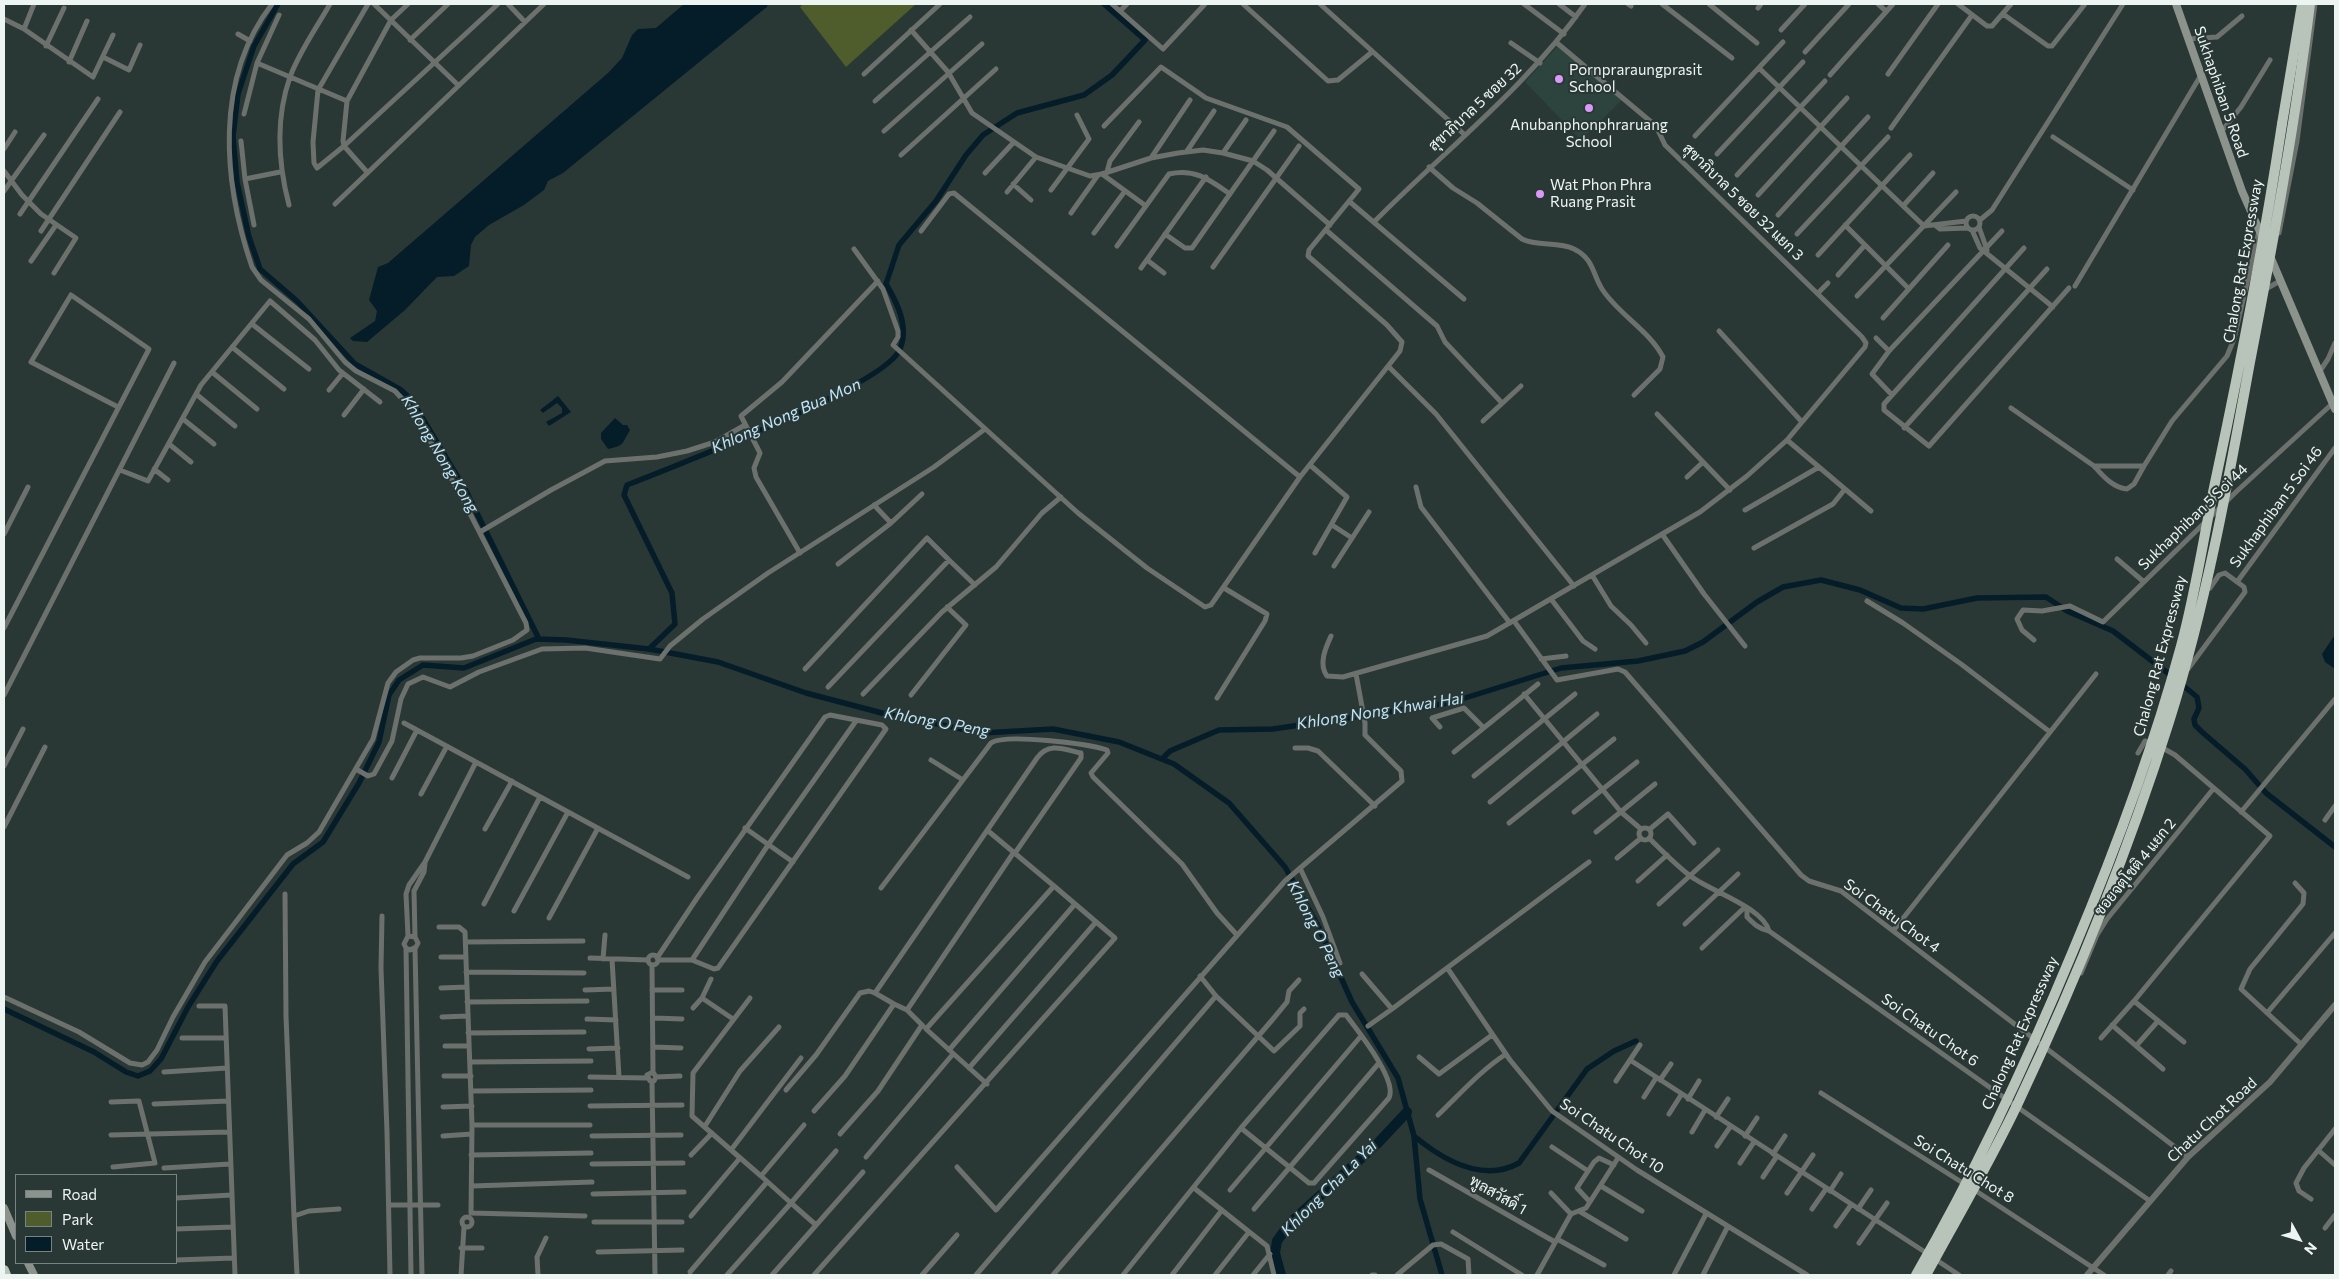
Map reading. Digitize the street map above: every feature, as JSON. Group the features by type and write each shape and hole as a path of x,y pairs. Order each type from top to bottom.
{"highway":[{"path":"2290,79 2296,4"},
{"name":"Chalong Rat Expressway","path":"1916,1275 1970,1177 2044,1022 2101,885 2158,724 2196,586 2240,364 2302,4"},
{"name":"Chalong Rat Expressway","path":"1926,1275 2000,1137 2039,1057 2110,890 2169,722 2205,587 2239,424 2297,107 2310,4"},
{"path":"4,1270 6,1275"}],"main road":[{"name":"Sukhaphiban 5 Road","path":"2176,4 2242,191 2334,406"},
{"path":"4,1208 15,1234"}],"street":[{"path":"24,29 34,4"},
{"path":"4,997 78,1032 130,1064 142,1065 148,1062 157,1050 173,1017 205,962 287,855 307,843 319,832 373,740 388,683 396,672 420,658 461,658 473,656 525,633 526,623 480,532 429,438 407,404 395,392 356,371 345,362 309,319 261,280 252,267 230,175 228,130 232,98 250,41 262,16 272,4"},
{"path":"289,205 280,172 280,120 290,76 330,4"},
{"path":"368,4 318,90 313,142 315,166 319,168 498,4"},
{"path":"374,4 458,85"},
{"path":"367,172 344,146 342,134 347,101 391,20 408,4"},
{"path":"410,40 448,4"},
{"path":"508,4 525,22"},
{"path":"335,204 544,4"},
{"path":"864,74 940,4"},
{"path":"1112,4 1163,49 1206,4"},
{"path":"1120,11 1127,4"},
{"path":"1243,4 1328,81 1338,80 1372,52"},
{"path":"1320,4 1464,135"},
{"path":"1524,4 1564,34"},
{"path":"1559,4 1576,16"},
{"name":"สุขาภิบาล 5 ซอย 32","path":"1374,222 1540,62 1564,34 1585,4"},
{"path":"1662,4 1732,58"},
{"path":"1709,4 1757,43"},
{"path":"1781,30 1805,4"},
{"path":"1805,52 1849,4"},
{"path":"1878,4 1886,11"},
{"path":"1830,75 1893,4"},
{"path":"1888,74 1938,4"},
{"path":"1958,4 1987,26 1992,26 2011,4"},
{"path":"2003,14 2048,46 2052,46 2084,4"},
{"path":"1985,250 1979,227 1980,220 1992,210 2123,4"},
{"path":"2268,250 2274,244 2280,229 2297,141 2315,4"},
{"path":"46,46 64,8"},
{"path":"244,114 257,63 279,15"},
{"path":"1891,128 1972,15"},
{"path":"2188,39 2217,37 2242,16"},
{"path":"876,102 970,17"},
{"path":"4,19 24,29 93,78 113,35"},
{"path":"69,62 88,21"},
{"path":"911,30 948,72 972,113 1036,157 1083,175 1103,174 1151,158 1187,152 1223,153 1253,162 1277,178 1330,225"},
{"path":"238,34 250,41"},
{"path":"1695,136 1783,42"},
{"path":"1511,43 1540,62"},
{"name":"สุขาภิบาล 5 ซอย 32 แยก 3","path":"1557,43 1654,125 1665,145 1818,293 1866,343 1847,371 1802,422"},
{"path":"884,131 948,72 982,44"},
{"path":"103,57 129,70 140,45"},
{"path":"2221,132 2241,107 2270,60"},
{"path":"1717,154 1803,62"},
{"path":"257,63 347,101"},
{"path":"854,250 878,281 889,303 898,331 898,337 893,345 1061,497 1146,568 1198,604 1205,607 1211,605 1300,477 1402,346 1400,338 1308,256 1308,252 1359,191 1357,186 1288,127 1206,98 1161,67 1104,126"},
{"path":"1759,68 1924,226 1966,221 1974,216 1980,220"},
{"path":"901,155 996,69"},
{"path":"2024,248 1884,404 1884,410 1926,445 1932,444 2072,287 2201,75"},
{"path":"1737,174 1825,81"},
{"path":"20,214 98,98"},
{"path":"1758,196 1847,98"},
{"path":"1151,158 1190,100"},
{"path":"1187,152 1214,111"},
{"path":"41,231 120,112"},
{"path":"1051,190 1089,139 1077,115"},
{"path":"1778,215 1868,117"},
{"path":"1223,153 1246,120"},
{"path":"1072,213 1103,174 1110,161 1139,122"},
{"path":"1165,234 1190,249 1274,131"},
{"path":"4,149 16,132"},
{"path":"4,191 44,135"},
{"path":"1797,234 1888,137"},
{"path":"2053,137 2132,190"},
{"path":"241,141 245,179 254,225"},
{"path":"985,173 1014,142"},
{"path":"1213,267 1299,146"},
{"path":"1818,255 1910,155"},
{"path":"1007,192 1036,157"},
{"path":"1429,167 1453,188 1477,203 1522,239 1530,243 1572,248 1585,257 1594,268 1601,288 1636,324 1663,357 1660,369 1634,395"},
{"path":"4,171 28,202 56,225 76,238 54,273"},
{"path":"1117,246 1169,174 1189,171 1206,177 1230,194"},
{"path":"245,179 280,172"},
{"path":"1903,206 1932,173"},
{"path":"1103,174 1146,206"},
{"path":"1141,268 1206,177"},
{"path":"1013,184 1031,200"},
{"path":"1094,233 1125,191"},
{"path":"1857,296 1956,192"},
{"path":"921,231 950,194 954,193 1300,477"},
{"path":"1350,202 1464,299"},
{"path":"1966,221 1978,246 2053,307"},
{"path":"31,262 56,225"},
{"path":"1845,225 1909,289"},
{"path":"1935,225 1940,229 1970,229 1979,227"},
{"path":"1326,230 1437,326 1446,342 1502,403"},
{"path":"2011,408 2094,466 2106,479 2127,489 2137,479 2172,421 2227,356 2234,339 2259,230"},
{"path":"1892,395 1872,374 1889,351 2002,231"},
{"path":"1838,275 1865,245"},
{"path":"1883,318 1948,245"},
{"path":"1147,260 1164,273"},
{"path":"1904,428 2047,269"},
{"path":"800,553 756,477 754,468 760,454 754,439 746,427 743,414 782,382 878,281"},
{"path":"2240,308 2250,299 2280,281"},
{"path":"1818,293 1828,283"},
{"path":"4,628 149,349 71,295 30,362 118,407"},
{"path":"120,470 148,481 196,394 270,301 315,340 343,373 380,402"},
{"path":"252,324 309,369"},
{"path":"1331,636 1323,658 1325,672 1335,678 1356,674 1480,638 1512,622 1700,512 1730,490 1787,440 1802,422 1719,331"},
{"path":"1876,338 1889,351"},
{"path":"2320,371 2328,360 2335,344"},
{"path":"232,347 284,389"},
{"path":"4,695 174,363"},
{"path":"1388,366 1436,414 1574,586"},
{"path":"212,372 257,409"},
{"path":"329,390 343,373"},
{"path":"1483,421 1521,386"},
{"path":"344,415 364,390"},
{"path":"196,394 236,426"},
{"name":"Sukhaphiban 5 Soi 44","path":"2034,640 2018,623 2019,614 2026,609 2053,610 2070,606 2103,622 2237,490 2334,406"},
{"path":"1657,414 1730,490"},
{"path":"182,419 214,444"},
{"path":"480,532 605,461 657,457 687,451 715,442 746,427"},
{"path":"356,769 368,776 374,774 389,749 404,691 408,684 417,678 423,677 441,684 453,686 479,672 532,651 553,647 605,650 658,659 663,656 668,648 703,619 934,466 984,428"},
{"path":"1787,440 1871,511"},
{"path":"169,444 191,462"},
{"name":"Sukhaphiban 5 Soi 46","path":"2238,582 2335,448"},
{"path":"1687,476 1703,462"},
{"path":"1310,465 1347,497 1315,553"},
{"path":"2094,466 2144,466"},
{"path":"1745,510 1819,467"},
{"path":"154,470 168,480"},
{"path":"1416,486 1421,507 1541,658 1566,656"},
{"path":"4,534 28,487"},
{"path":"1754,548 1833,504 1845,489"},
{"path":"838,564 891,523 922,494"},
{"path":"862,694 948,607 1006,557 1042,513 1061,497"},
{"path":"874,505 891,523"},
{"path":"1334,566 1369,512"},
{"path":"1332,525 1352,538"},
{"path":"1662,534 1704,594 1745,646"},
{"path":"805,669 927,538 975,585"},
{"path":"2118,559 2144,582"},
{"path":"828,686 949,560"},
{"path":"2187,669 2245,592 2244,587 2238,582 2222,573 2210,588"},
{"path":"1592,575 1611,606 1646,643"},
{"path":"1217,698 1265,622 1267,614 1224,588"},
{"path":"1551,599 1579,637 1595,649"},
{"path":"1867,601 1961,664 2050,732"},
{"path":"911,695 966,625 948,607"},
{"name":"Soi Chatu Chot 4","path":"1541,658 1557,680 1618,669 1625,672 1801,875 1809,881 1840,891 2188,1157"},
{"path":"958,1167 996,1210 1285,881 1399,785 1404,778 1401,771 1367,739 1362,699 1356,674"},
{"path":"1893,931 2096,674"},
{"path":"1454,752 1538,684"},
{"path":"1524,694 1621,812 1641,829 1650,829 1668,814 1694,842"},
{"path":"1474,776 1544,717 1575,694"},
{"path":"2241,812 2335,699"},
{"path":"1440,727 1432,718 1464,708 1484,727"},
{"path":"1490,802 1596,714"},
{"path":"590,958 650,962 658,959 692,960 714,969 718,968 886,729 882,725 830,715 825,717 745,828 658,959"},
{"path":"692,960 768,845 856,721"},
{"path":"404,723 688,877"},
{"path":"4,766 23,729"},
{"path":"392,778 417,730"},
{"path":"881,888 991,743 999,740 1026,737 1107,750 1108,753 1091,773 1093,777 1182,864 1217,913 1236,935"},
{"path":"1509,823 1614,739"},
{"path":"2101,1038 2134,1001 2270,836 2268,832 2241,812 2169,750 2148,741 2143,743 2138,753"},
{"path":"421,794 447,746"},
{"path":"875,993 1042,751 1055,747 1081,753 1081,758 907,1010"},
{"path":"4,828 45,748"},
{"path":"1295,748 1318,752 1375,806"},
{"path":"931,760 963,780"},
{"path":"412,1275 406,948 404,942 408,936 406,894 417,872 425,862 476,762"},
{"path":"1574,812 1637,762"},
{"path":"484,829 512,781"},
{"path":"1596,832 1655,784"},
{"name":"ซอยจตุโชติ 4 แยก 2","path":"2048,1049 2098,935 2107,919 2214,788"},
{"path":"484,904 540,797"},
{"path":"2325,820 2335,806"},
{"path":"514,911 568,812"},
{"path":"549,918 598,828"},
{"path":"745,828 793,862"},
{"path":"1641,829 1641,838"},
{"path":"1649,838 1651,834 1650,829"},
{"path":"814,1275 987,1084 1115,938 988,830"},
{"path":"1641,838 1645,840 1649,838"},
{"path":"1617,858 1641,838"},
{"path":"1649,838 1689,876 1717,893 1753,910 1767,923 1769,931"},
{"path":"1659,904 1718,850"},
{"path":"1638,881 1667,856"},
{"path":"422,1275 415,949 418,943 415,937 414,891 424,872 425,862"},
{"path":"1368,1026 1448,969 1589,862"},
{"path":"1299,869 1323,917 1340,963"},
{"path":"1685,924 1738,874"},
{"path":"2295,883 2304,893 2303,904 2254,965 2241,989 2302,1045"},
{"path":"840,1134 878,1091 924,1027 1054,886"},
{"path":"286,894 286,1016 297,1275"},
{"path":"866,1157 951,1052 1076,904"},
{"path":"1702,948 1746,908"},
{"name":"Soi Chatu Chot 6","path":"1746,908 1747,917 1761,929 1769,931 2150,1201"},
{"path":"382,916 381,968 390,1275"},
{"path":"969,1068 1096,922"},
{"path":"439,927 464,929 466,942 467,1016 472,1091 472,1186 471,1225 464,1227 461,1248 461,1275"},
{"path":"2268,1013 2335,933"},
{"path":"603,959 605,935"},
{"path":"408,936 415,937"},
{"path":"466,942 583,941"},
{"path":"406,948 415,949"},
{"path":"655,1275 655,1221 651,1134 654,1018 650,962 653,954 658,959"},
{"path":"441,957 466,957"},
{"path":"612,959 619,1078"},
{"name":"Soi Chatu Chot 10","path":"1448,969 1506,1054 1555,1114 1618,1158 1728,1226 1799,1273 1807,1275"},
{"path":"466,972 584,973"},
{"path":"1362,974 1392,1009"},
{"path":"1200,976 1216,996 1275,1051 1300,1026 1300,1013 1304,1009"},
{"path":"693,1008 702,998 711,979"},
{"path":"1053,1275 1284,1006 1289,991 1299,980"},
{"path":"441,988 467,987"},
{"path":"585,990 614,989"},
{"path":"652,990 682,990"},
{"path":"786,1090 812,1060 860,993 869,991 907,1010 987,1084"},
{"path":"976,1275 1216,996"},
{"path":"702,998 732,1019"},
{"path":"750,998 693,1072 692,1116 816,1225"},
{"path":"467,1002 586,1001"},
{"path":"2134,1001 2184,1042"},
{"path":"814,1111 850,1070 894,1004"},
{"name":"Chatu Chot Road","path":"2087,1275 2188,1157 2266,1086 2335,1005"},
{"path":"199,1006 225,1006 235,1275"},
{"path":"1124,1275 1241,1128 1339,1015 1344,1014 1361,1036 1379,1063 1390,1090 1390,1096 1314,1183 1308,1183 1241,1128"},
{"path":"442,1017 467,1016"},
{"path":"654,1018 682,1019"},
{"path":"587,1019 616,1020"},
{"path":"2136,1046 2158,1020"},
{"path":"2112,1025 2164,1070"},
{"path":"705,1126 740,1071 779,1028"},
{"path":"468,1033 584,1032"},
{"path":"1419,1057 1439,1074 1492,1035"},
{"path":"1230,1190 1361,1036"},
{"path":"182,1038 226,1038"},
{"path":"1616,1081 1640,1045"},
{"path":"445,1046 469,1046"},
{"path":"653,1047 681,1048"},
{"path":"589,1049 618,1048"},
{"path":"1438,1115 1478,1078 1485,1068 1506,1054"},
{"path":"731,1150 801,1058"},
{"path":"1630,1060 1960,1275"},
{"path":"470,1062 591,1061"},
{"path":"1254,1210 1288,1167 1379,1063"},
{"path":"1644,1097 1671,1064"},
{"path":"164,1072 227,1068"},
{"path":"408,1074 418,1074"},
{"path":"444,1076 471,1076"},
{"path":"590,1077 680,1076"},
{"path":"1688,1099 1699,1081"},
{"path":"472,1091 590,1090"},
{"name":"Soi Chatu Chot 8","path":"1821,1092 2104,1275"},
{"path":"1669,1114 1681,1095"},
{"path":"1716,1117 1728,1099"},
{"path":"111,1102 139,1101 155,1163 113,1167"},
{"path":"154,1104 228,1101"},
{"path":"590,1106 682,1105"},
{"path":"443,1107 472,1106"},
{"path":"1692,1132 1705,1110"},
{"path":"1745,1136 1757,1118"},
{"path":"472,1125 590,1125"},
{"path":"761,1176 804,1125"},
{"path":"1717,1146 1730,1126"},
{"path":"2311,1199 2299,1191 2296,1183 2304,1168 2335,1129"},
{"path":"111,1135 229,1132"},
{"path":"692,1155 712,1132"},
{"path":"443,1136 472,1134"},
{"path":"592,1136 681,1135"},
{"path":"1763,1177 1785,1136"},
{"path":"1740,1163 1754,1142"},
{"path":"1552,1147 1588,1171"},
{"path":"2318,1150 2335,1165"},
{"path":"727,1275 836,1151"},
{"path":"471,1154 591,1153"},
{"path":"1788,1194 1813,1156"},
{"path":"691,1216 740,1158"},
{"path":"1590,1202 1577,1188 1588,1171 1599,1158 1614,1165"},
{"path":"1540,1274 1571,1214 1586,1208 1618,1158"},
{"path":"592,1164 683,1163"},
{"path":"164,1168 230,1164"},
{"name":"พูลสวัสดิ์ 1","path":"1429,1170 1556,1241 1604,1265"},
{"path":"772,1275 863,1172"},
{"path":"1812,1209 1841,1174"},
{"path":"472,1186 592,1182"},
{"path":"690,1272 767,1182"},
{"path":"1601,1186 1642,1211"},
{"path":"1194,1188 1268,1246 1270,1266 1274,1275"},
{"path":"1858,1209 1871,1190"},
{"path":"593,1194 684,1192"},
{"path":"1551,1192 1571,1214"},
{"path":"410,1194 420,1194"},
{"path":"178,1198 232,1196"},
{"path":"1860,1244 1887,1204"},
{"path":"389,1206 438,1205"},
{"path":"1836,1226 1851,1205"},
{"path":"294,1216 309,1211 339,1209"},
{"path":"1172,1275 1222,1210"},
{"path":"1579,1211 1626,1239"},
{"path":"1674,1275 1706,1214"},
{"path":"2325,1228 2335,1215"},
{"path":"470,1216 585,1216"},
{"path":"594,1222 682,1222"},
{"path":"1703,1275 1728,1226"},
{"path":"178,1229 233,1227"},
{"path":"1215,1275 1249,1232"},
{"path":"1453,1232 1522,1275"},
{"path":"922,1275 957,1235"},
{"path":"538,1275 537,1256 546,1238"},
{"path":"1397,1275 1433,1245 1441,1244 1468,1259 1469,1275"},
{"path":"461,1248 482,1248"},
{"path":"598,1252 682,1250"},
{"path":"1253,1275 1270,1254"},
{"path":"178,1260 234,1258"}],"shaded area":[{"path":"1558,46 1622,100 1581,140 1525,82"}],"green space":[{"path":"803,4 916,4 846,67 800,7"}],"water":[{"path":"684,4 765,4 768,6 563,173 548,181 544,190 524,205 489,225 475,237 471,245 469,266 454,276 437,277 405,310 367,342 353,341 350,338 375,321 377,311 369,300 378,267 388,263 608,73 622,58 632,35 638,29 656,28"},
{"path":"558,396 571,412 549,426 546,422 562,413 562,408 557,403 543,413 540,410"},
{"path":"615,418 623,425 627,425 630,430 622,444 608,449 601,439 601,433"},
{"path":"2334,636 2335,669 2325,662 2322,654"}],"waterway":[{"name":"Khlong Nong Kong","path":"278,4 254,46 238,94 233,136 237,182 249,237 260,269 297,301 355,364 401,390 411,399 466,491 539,639"},
{"name":"Khlong Nong Bua Mon","path":"649,649 675,624 672,593 624,495 627,485 773,425 817,404 855,385 884,366 899,351 902,343 903,325 895,300 886,284 899,245 936,201 966,155 983,135 1017,113 1084,95 1112,75 1145,40 1104,4"},
{"name":"Khlong Nong Khwai Hai","path":"1162,759 1170,751 1219,730 1273,729 1449,703 1561,668 1638,661 1685,651 1703,642 1757,602 1783,587 1821,580 1860,590 1901,608 1923,609 1977,598 2046,597 2067,611 2113,631 2173,677"},
{"name":"Khlong O Peng","path":"4,1009 94,1052 126,1072 138,1076 150,1071 161,1059 188,1007 217,961 293,864 323,842 359,783 379,742 389,695 399,680 423,665 464,668 536,639 566,640 649,649 718,662 806,693 882,713 982,733 1053,729 1119,742 1174,764 1229,803 1285,867 1317,924 1352,1002 1398,1078 1414,1136 1420,1199 1442,1275"},
{"name":"Khlong Nong Khwai Hai","path":"2180,683 2197,697 2199,708 2194,719 2195,725 2245,769 2266,793 2335,847"},
{"path":"1414,1136 1438,1153 1464,1166 1491,1171 1505,1169 1519,1163 1587,1069 1614,1051 1636,1041"},
{"name":"Khlong Cha La Yai","path":"1281,1275 1275,1253 1277,1241 1290,1223 1378,1143 1407,1112"}],"place":[{"name":"Pornpraraungprasit School","path":"1559,79"},
{"name":"Anubanphonphraruang School","path":"1589,108"},
{"name":"Wat Phon Phra Ruang Prasit","path":"1540,194"}]}
